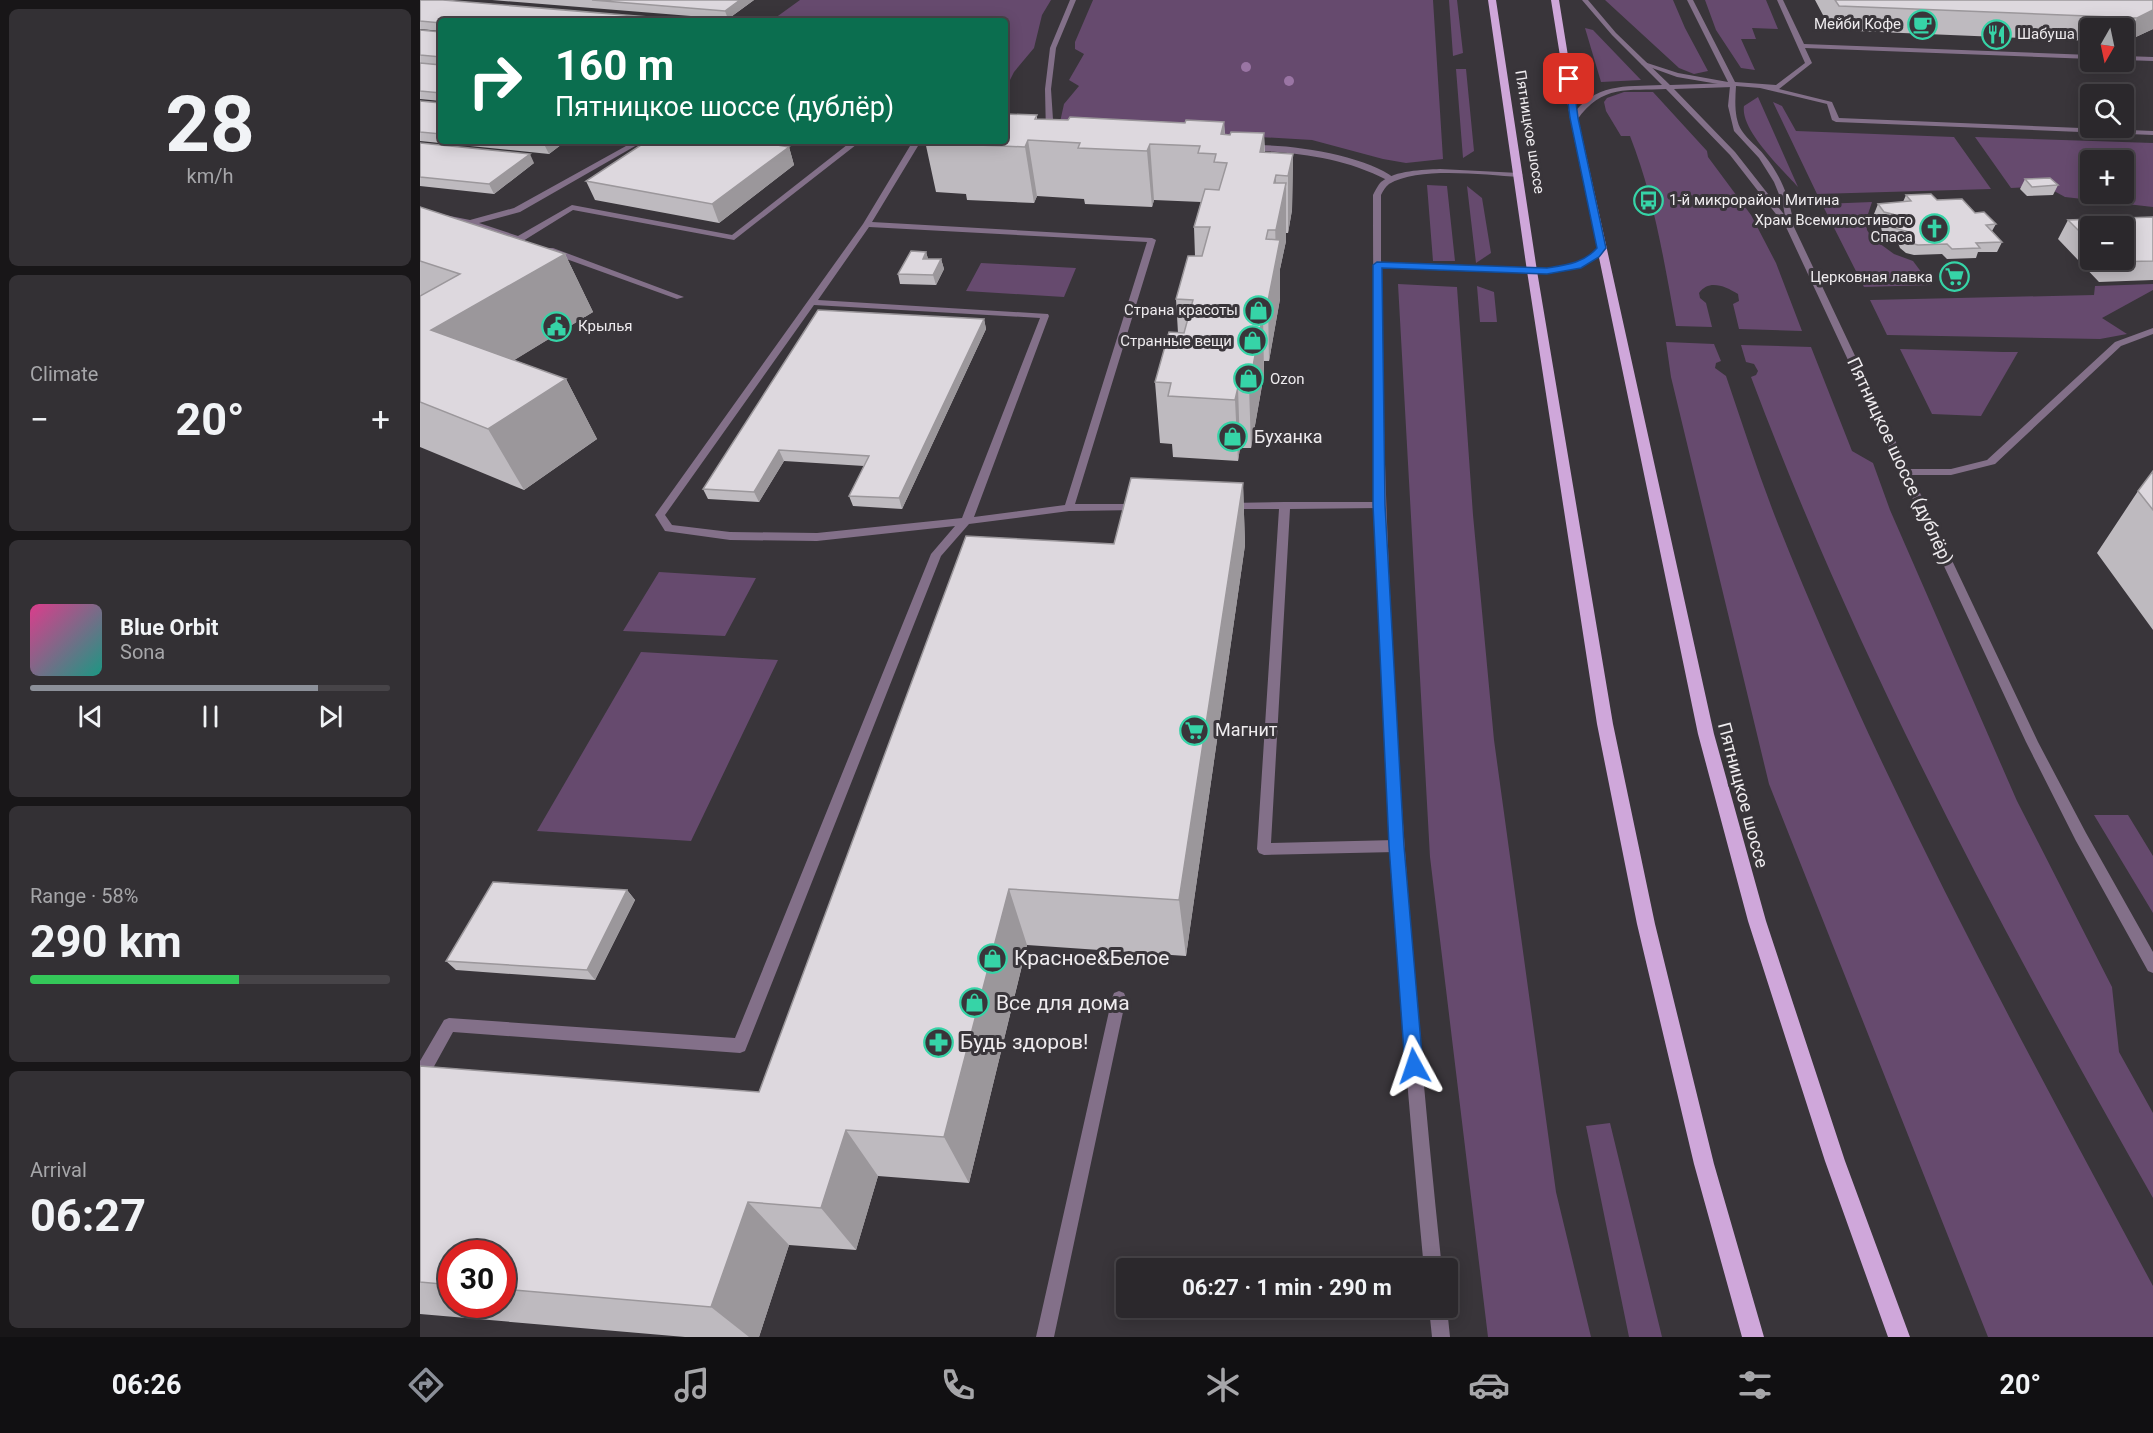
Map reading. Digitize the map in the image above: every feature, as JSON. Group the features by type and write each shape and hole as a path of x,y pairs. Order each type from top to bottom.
{"main road":[{"name":"Пятницкое шоссе","path":"1492,0 1532,271 1605,724 1646,924 1704,1164 1753,1337"},
{"name":"Пятницкое шоссе","path":"1555,0 1574,118 1706,734 1757,921 1835,1161 1899,1337"}],"street":[{"path":"1051,140 1048,89 1053,48 1073,0"},
{"name":"Пятницкое шоссе (дублёр)","path":"1586,0 1597,16 1668,86 1767,193 1790,227 2032,742 2081,837 2153,966"},
{"path":"1690,0 1733,85 1731,106 1738,131 1762,157 1778,182 1787,204 1790,227"},
{"path":"1574,118 1584,103 1598,94 1613,89 1733,85 1778,87 1809,63 1780,0"},
{"path":"1803,46 2080,57"},
{"path":"2134,58 2153,59"},
{"path":"1644,64 1669,74 1733,85"},
{"path":"1763,87 1830,103 1836,120 2153,133"},
{"path":"1039,140 1062,141"},
{"path":"451,228 518,210 635,144"},
{"path":"518,239 572,207 734,238 853,144"},
{"path":"915,144 867,224 660,515 669,528 730,536 817,537 898,530 1068,508 1152,507"},
{"path":"1237,147 1284,149 1327,156 1372,168 1390,178"},
{"path":"1433,1258 1421,1156 1396,846 1379,505 1377,195 1382,183 1390,178 1420,172 1519,175"},
{"path":"420,212 472,223 528,243"},
{"path":"867,224 1152,240 1068,508"},
{"path":"539,246 680,297"},
{"path":"1377,265 1555,270 1577,266 1596,255 1602,248"},
{"path":"420,1076 449,1025 740,1046 936,554 967,520 1045,316 813,302"},
{"path":"1904,472 1951,472 1991,462 2118,344 2153,331"},
{"path":"1285,505 1264,849 1396,846"},
{"path":"1223,506 1379,505"},
{"path":"1045,1337 1119,998"},
{"path":"1439,1318 1441,1337"}],"shaded area":[{"path":"800,0 1051,0 1042,15 1034,48 1014,72 1008,84 1008,18 775,18"},
{"path":"1093,0 1433,0 1443,159 1406,163 1312,140 1060,122 1064,104 1079,86 1069,80 1084,54 1075,49 1075,42"},
{"path":"1449,0 1457,0 1463,53 1453,56"},
{"path":"1605,0 1673,0 1708,71 1694,74 1679,68"},
{"path":"1705,0 1766,0 1778,29 1752,28 1756,39 1741,39 1755,70 1741,68 1716,30"},
{"path":"1585,28 1593,30 1641,80 1601,82"},
{"path":"1456,69 1466,69 1474,151 1463,158"},
{"path":"1624,92 1653,92 1707,151 1708,157 1751,215 1776,263 1802,331 1739,329 1733,304 1739,301 1738,294 1717,285 1707,286 1699,293 1700,298 1706,303 1712,327 1676,326 1658,230 1646,182 1630,136 1621,136 1606,111 1604,102 1607,98"},
{"path":"1758,97 1798,187 1755,138 1749,126 1744,106"},
{"path":"1773,102 1782,106 1796,131 1954,137 1991,189 1817,194"},
{"path":"1975,137 2153,143 2153,207 2127,204 2134,204 2134,150 2080,150 2080,199 2065,197 2045,186 2011,188"},
{"path":"1427,185 1447,186 1455,261 1433,261"},
{"path":"1467,186 1482,198 1491,253 1476,263"},
{"path":"1872,202 1866,220 1867,230 1872,238 1894,254 1913,261 1931,285 1864,287 1822,204"},
{"path":"981,263 1076,268 1064,297 966,291"},
{"path":"1398,284 1457,287 1473,515 1494,740 1556,1192 1591,1337 1488,1337 1430,857"},
{"path":"2153,284 2153,290 2102,318 2127,334 2100,339 1887,335 1870,300 2094,295 2095,286"},
{"path":"1477,286 1494,292 1497,322 1480,322"},
{"path":"1666,342 1714,344 1721,361 1716,363 1715,368 1726,376 1778,524 1862,719 1907,815 2003,1005 2153,1286 2153,1337 1988,1337 1769,784 1671,377"},
{"path":"1741,345 1811,347 1852,451 1873,463 1890,510 2017,801 2112,987 2119,1052 2153,1113 2153,1198 1988,897 1886,693 1793,484 1751,377 1758,371 1754,364 1746,362"},
{"path":"1900,349 2018,352 1981,416 1932,414"},
{"path":"659,572 756,578 725,636 623,631"},
{"path":"641,652 778,660 691,841 537,831"},
{"path":"2094,815 2128,815 2153,856 2153,913"},
{"path":"1610,1123 1662,1337 1629,1337 1586,1126"}],"building":[{"path":"420,0 661,18 438,18 438,23 420,21"},
{"path":"592,0 740,0 725,11"},
{"path":"1835,0 2153,0 2153,10 2137,18 1839,6"},
{"path":"420,30 438,32 438,57 420,55"},
{"path":"420,63 438,65 438,93 420,91"},
{"path":"420,101 438,103 438,134 420,132"},
{"path":"1008,114 1037,115 1035,119 1068,120 1070,117 1185,123 1186,120 1224,122 1221,134 1264,133 1260,152 1293,154 1288,176 1276,175 1274,183 1286,183 1276,230 1268,230 1266,239 1280,240 1268,301 1257,301 1254,314 1263,314 1249,387 1238,387 1235,400 1168,396 1171,383 1155,382 1169,332 1184,333 1193,300 1176,299 1188,256 1202,256 1210,227 1194,227 1205,189 1219,190 1227,163 1214,162 1216,154 1198,153 1200,146 1150,144 1147,151 1078,148 1080,143 1028,140 1025,147 956,144 1008,144"},
{"path":"420,143 530,154 489,184 420,177"},
{"path":"642,144 772,144 789,147 712,204 586,181"},
{"path":"2050,178 2058,185 2032,187 2025,179"},
{"name":"Храм Всемилостивого Спаса","path":"1931,194 1937,200 1962,199 1975,213 1984,212 1996,224 1986,225 2002,242 1976,243 1980,248 1952,249 1947,244 1910,243 1902,234 1906,231 1894,228 1886,222 1885,217 1892,214 1884,212 1878,204 1911,201 1906,195"},
{"path":"420,207 565,254 431,330 566,379 488,429 420,402 420,296 460,274 420,261"},
{"path":"2153,217 2153,261 2134,261 2134,218"},
{"path":"2068,220 2080,220 2080,232"},
{"path":"911,251 926,252 923,259 941,259 933,275 898,274"},
{"path":"818,310 984,319 899,498 849,496 869,456 779,450 754,492 703,489"},
{"path":"2153,471 2153,510 2138,491"},
{"path":"1131,478 1243,483 1179,900 1009,889 944,1137 846,1130 821,1208 748,1202 711,1307 516,1290 516,1240 438,1240 438,1284 420,1282 420,1066 759,1092 966,536 1114,544"},
{"path":"493,882 627,890 587,970 446,961"}],"place":[{"name":"Мейби Кофе","path":"1922,24"},
{"name":"Шабуша","path":"1996,34"},
{"name":"1-й микрорайон Митина","path":"1648,200"},
{"name":"Храм Всемилостивого Спаса","path":"1934,229"},
{"name":"Церковная лавка","path":"1954,277"},
{"name":"Страна красоты","path":"1259,310"},
{"name":"Крылья","path":"557,326"},
{"name":"Странные вещи","path":"1253,341"},
{"name":"Ozon","path":"1249,379"},
{"name":"Буханка","path":"1233,437"},
{"name":"Магнит","path":"1194,730"},
{"name":"Красное&Белое","path":"993,958"},
{"name":"Все для дома","path":"975,1003"},
{"name":"Будь здоров!","path":"939,1042"}],"route":[{"path":"1414,1066 1396,846 1379,505 1377,265 1547,271 1577,266 1596,255 1602,248 1574,118 1569,79"}]}
